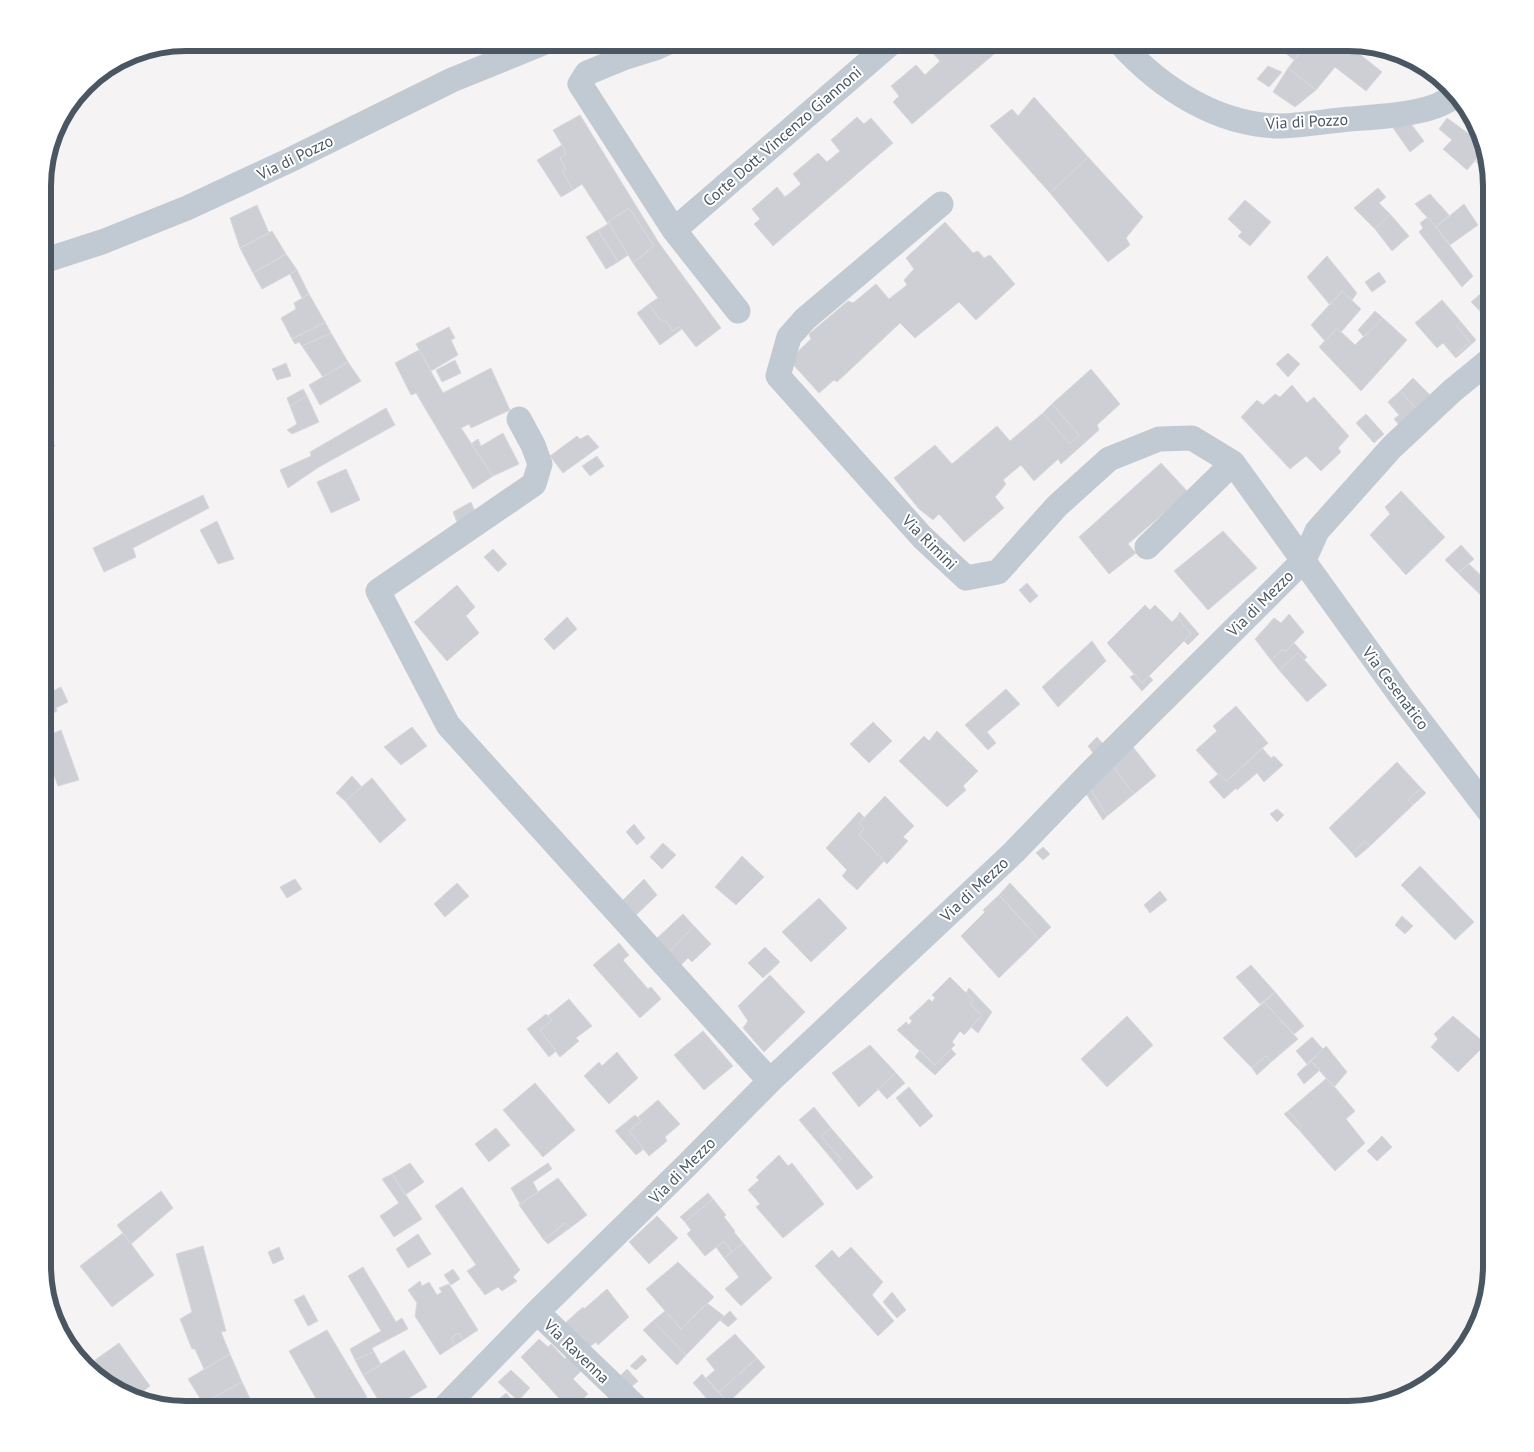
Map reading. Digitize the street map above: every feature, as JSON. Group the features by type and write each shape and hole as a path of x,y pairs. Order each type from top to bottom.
{"street":[{"name":"Corte Dott. Vincenzo Giannoni","path":"674,230 880,51"},
{"name":"Via di Pozzo","path":"1127,51 1155,77 1192,102 1242,122 1281,126 1394,116 1436,106 1450,99"},
{"name":"Via di Pozzo","path":"52,258 102,242 187,208 288,161 452,80 519,52"},
{"path":"643,52 587,73 580,84 674,230 738,312"},
{"name":"Via Rimini","path":"940,204 804,319 789,337 778,376 922,536 966,578 998,572 1058,506 1109,459 1158,439 1192,438 1233,463 1304,560"},
{"name":"Via di Mezzo","path":"451,1401 537,1312 770,1081 1014,852 1098,765 1304,560 1317,531 1392,446 1482,366"},
{"path":"519,419 540,464 534,484 378,591 448,725 770,1081"},
{"path":"1148,547 1233,463"},
{"name":"Via Cesenatico","path":"1304,560 1400,695 1483,803"},
{"name":"Via Ravenna","path":"537,1312 630,1401"}],"building":[{"path":"997,51 912,124 893,102 899,96 891,86 916,65 925,75 940,61 932,52"},
{"path":"1283,51 1301,51 1294,60"},
{"path":"1302,51 1348,51 1357,52 1382,72 1366,91 1335,67 1316,90 1288,68"},
{"path":"1268,66 1282,72 1269,87 1257,79"},
{"path":"1288,68 1316,90 1295,107 1273,92"},
{"path":"1034,97 1088,157 1050,193 990,126 1012,109 1018,116"},
{"path":"580,115 659,243 721,328 696,347 682,329 679,327 673,331 665,320 662,322 649,304 658,298 633,263 654,246 629,208 608,222 628,255 618,262 598,230 608,224 582,184 573,190 562,171 566,169 560,158 566,154 553,130"},
{"path":"857,117 864,124 871,118 893,143 773,246 754,224 760,219 752,209 777,187 785,197 801,184 793,174 818,153 827,162 840,151 831,140"},
{"path":"1447,118 1473,137 1479,156 1467,170 1443,149 1452,140 1439,129"},
{"path":"1408,120 1424,141 1410,152 1393,128"},
{"path":"562,145 566,154 560,158 566,169 562,171 573,190 561,197 537,160"},
{"path":"1088,157 1143,217 1126,238 1130,245 1108,262 1050,193"},
{"path":"1479,157 1481,166 1476,162"},
{"path":"1378,188 1386,197 1379,203 1390,214 1375,229 1354,208"},
{"path":"1430,194 1449,215 1436,227 1415,204"},
{"path":"1245,200 1271,222 1250,246 1238,236 1242,232 1228,219"},
{"path":"1464,204 1478,225 1450,245 1436,227"},
{"path":"257,205 269,233 240,248 230,218"},
{"path":"629,208 654,246 633,263 608,222"},
{"path":"1390,214 1409,236 1392,251 1375,229"},
{"path":"1428,217 1473,276 1462,287 1419,232 1423,228 1420,223"},
{"path":"945,222 973,253 978,251 984,258 990,255 1015,284 976,320 959,302 915,338 900,323 837,382 834,380 819,393 789,360 811,339 809,334 848,301 853,303 876,284 889,299 907,285 904,280 914,269 906,258"},
{"path":"598,230 618,262 606,269 586,237"},
{"path":"272,231 286,254 253,273 240,248"},
{"path":"286,254 297,270 262,289 253,273"},
{"path":"1327,256 1357,293 1352,300 1342,291 1330,305 1307,277"},
{"path":"297,270 309,294 302,298 290,274"},
{"path":"1379,272 1386,282 1372,292 1365,282"},
{"path":"1342,291 1361,309 1341,332 1337,328 1325,341 1311,325"},
{"path":"1482,293 1482,307 1479,310 1471,302"},
{"path":"309,294 325,322 292,339 281,318 296,309 294,303"},
{"path":"1442,300 1461,322 1457,326 1470,342 1454,356 1443,343 1437,348 1415,323"},
{"path":"649,304 662,322 665,320 673,331 679,327 682,329 660,345 637,313"},
{"path":"1375,311 1383,318 1364,337 1358,330"},
{"path":"1383,318 1407,340 1361,391 1319,347 1337,328 1355,345"},
{"path":"325,322 331,333 302,346 299,342 295,344 292,339"},
{"path":"1461,322 1476,340 1456,358 1454,356 1470,342 1457,326"},
{"path":"449,327 455,338 451,340 458,355 431,371 416,344"},
{"path":"331,333 348,362 323,377 302,346"},
{"path":"419,350 443,393 491,368 510,410 471,428 469,424 461,428 493,476 473,489 416,393 411,395 395,363"},
{"path":"1288,353 1300,364 1288,377 1276,364"},
{"path":"455,360 461,373 442,382 436,370"},
{"path":"348,362 361,381 320,405 309,385"},
{"path":"286,363 291,376 277,380 272,369"},
{"path":"1091,369 1120,404 1097,425 1099,430 1061,464 1058,459 1034,481 1021,465 1003,480 1006,484 995,497 1004,508 964,542 939,514 933,520 919,509 894,478 935,445 952,464 997,426 1010,441 1043,413 1070,444 1079,435 1052,404"},
{"path":"1413,378 1431,396 1417,409 1400,391"},
{"path":"1292,385 1307,403 1314,397 1349,436 1338,448 1341,452 1321,471 1306,456 1290,469 1241,417 1257,400 1263,405 1275,394 1280,397"},
{"path":"303,389 307,396 290,406 287,398"},
{"path":"1400,391 1417,409 1400,426 1394,419 1399,415 1388,402"},
{"path":"307,396 319,422 292,434 287,430 297,424 290,406"},
{"path":"1052,404 1079,435 1070,444 1043,413"},
{"path":"386,408 395,425 319,467 288,488 280,470 311,456 310,452"},
{"path":"1366,414 1384,434 1374,443 1356,423"},
{"path":"503,433 519,464 493,476 471,444 478,439 481,446"},
{"path":"588,435 599,447 563,473 550,456 577,436 580,439"},
{"path":"597,456 604,466 590,476 582,466"},
{"path":"1161,463 1188,492 1128,544 1136,553 1109,574 1079,537"},
{"path":"346,469 360,500 331,513 317,482"},
{"path":"1401,491 1445,537 1406,575 1370,535 1390,514 1385,507"},
{"path":"203,495 209,508 133,548 136,557 104,572 93,548"},
{"path":"471,502 478,519 459,527 453,512"},
{"path":"217,521 234,559 218,564 200,530"},
{"path":"1223,531 1257,568 1208,610 1174,571"},
{"path":"1461,545 1474,559 1458,573 1445,560"},
{"path":"493,549 507,564 498,572 484,557"},
{"path":"1469,564 1482,577 1482,597 1458,573"},
{"path":"1027,583 1038,596 1030,603 1019,590"},
{"path":"457,585 475,607 466,616 479,633 447,661 414,622"},
{"path":"1145,605 1150,610 1155,605 1172,622 1177,617 1191,634 1142,683 1107,643"},
{"path":"1180,612 1199,634 1188,645 1184,641 1191,634 1177,617"},
{"path":"1289,614 1304,632 1285,652 1283,649 1271,660 1255,639 1274,618 1281,623"},
{"path":"567,617 577,629 554,650 544,639"},
{"path":"1092,641 1106,661 1058,707 1042,687"},
{"path":"1294,643 1307,657 1304,660 1298,653 1279,670 1271,660 1283,649 1285,652"},
{"path":"1298,653 1327,685 1307,702 1279,670"},
{"path":"1135,674 1142,683 1149,676 1153,680 1142,691 1130,677"},
{"path":"61,687 68,702 56,708 57,711 52,714 52,692"},
{"path":"1006,689 1020,704 987,732 996,743 988,750 965,725"},
{"path":"1236,706 1268,743 1227,781 1196,750 1217,731 1213,726"},
{"path":"873,722 892,741 869,763 850,744"},
{"path":"412,727 427,746 401,765 384,747"},
{"path":"61,730 79,780 58,786 52,770 52,734"},
{"path":"937,731 978,771 963,786 966,790 947,807 899,761 924,736 929,741"},
{"path":"1097,737 1103,744 1093,753 1088,746"},
{"path":"1133,747 1156,776 1134,794 1112,765"},
{"path":"1262,748 1271,758 1274,756 1283,765 1264,782 1257,773 1224,799 1209,782 1218,774 1227,781"},
{"path":"1397,762 1421,788 1408,800 1413,805 1370,846 1365,841 1352,853 1329,828"},
{"path":"1112,765 1134,794 1107,816 1088,785"},
{"path":"352,776 362,787 345,801 336,793"},
{"path":"372,778 406,820 380,843 345,801"},
{"path":"1088,785 1107,816 1103,820 1083,789"},
{"path":"1421,788 1426,793 1413,805 1408,800"},
{"path":"885,796 914,826 903,837 908,841 887,864 859,835 864,829 859,823"},
{"path":"1277,809 1284,815 1277,822 1270,814"},
{"path":"859,812 864,817 859,823 864,829 859,835 884,861 857,890 842,876 847,870 826,848"},
{"path":"634,824 645,838 637,845 626,832"},
{"path":"1365,841 1370,846 1356,858 1352,853"},
{"path":"663,843 676,855 662,869 650,857"},
{"path":"1043,847 1050,854 1043,860 1036,853"},
{"path":"742,856 764,877 736,905 715,887"},
{"path":"1420,866 1474,922 1455,940 1401,885"},
{"path":"295,879 302,889 287,898 280,887"},
{"path":"644,879 657,895 633,918 620,903"},
{"path":"457,883 469,896 445,917 434,904"},
{"path":"1010,883 1051,927 1039,939 999,895"},
{"path":"1160,891 1167,900 1150,913 1144,905"},
{"path":"999,895 1039,939 999,978 961,936 985,912 983,910"},
{"path":"819,898 847,928 811,962 782,932"},
{"path":"683,914 694,926 667,954 655,940"},
{"path":"1402,916 1413,926 1405,934 1395,925"},
{"path":"694,926 711,944 692,962 688,958 679,967 667,954"},
{"path":"619,943 629,955 623,960 648,989 651,987 661,999 640,1018 593,965"},
{"path":"765,947 780,962 763,978 748,963"},
{"path":"1251,965 1275,992 1260,1004 1236,977"},
{"path":"770,975 805,1012 764,1052 743,1028 748,1021 738,1006"},
{"path":"950,977 973,1000 970,1004 982,1015 964,1035 960,1031 952,1042 955,1045 935,1065 897,1030 906,1022 909,1025 912,1021 909,1018 929,999 932,1002 935,998 932,995"},
{"path":"969,988 992,1012 978,1033 971,1027 982,1015 970,1004 973,1000 966,993"},
{"path":"1275,992 1304,1026 1294,1034 1264,1002"},
{"path":"569,999 592,1026 576,1038 579,1041 560,1057 540,1030 552,1020 548,1016"},
{"path":"1264,1002 1298,1039 1271,1062 1266,1056 1252,1068 1223,1038"},
{"path":"546,1014 552,1020 540,1030 556,1051 549,1057 527,1029"},
{"path":"1127,1016 1153,1045 1107,1087 1081,1059"},
{"path":"1453,1016 1483,1041 1483,1047 1458,1072 1431,1047 1438,1039 1434,1034"},
{"path":"703,1031 733,1066 704,1090 674,1055"},
{"path":"1312,1037 1323,1049 1307,1064 1296,1051"},
{"path":"870,1045 896,1073 859,1107 832,1073"},
{"path":"1326,1046 1347,1072 1334,1087 1311,1061"},
{"path":"951,1049 956,1054 935,1075 915,1057 920,1050 935,1065"},
{"path":"617,1052 638,1078 609,1104 584,1076 599,1062 602,1066"},
{"path":"1266,1056 1271,1062 1257,1075 1252,1068"},
{"path":"1311,1061 1320,1070 1304,1084 1297,1074"},
{"path":"896,1073 905,1083 887,1099 878,1089"},
{"path":"1327,1078 1355,1111 1346,1119 1365,1143 1335,1171 1299,1130 1302,1127 1288,1111"},
{"path":"535,1083 575,1130 543,1157 503,1110"},
{"path":"909,1087 933,1116 920,1127 896,1098"},
{"path":"658,1100 680,1124 665,1137 667,1141 649,1156 629,1131 641,1121 638,1117"},
{"path":"814,1107 831,1128 821,1136 841,1159 836,1164 799,1120"},
{"path":"1288,1111 1302,1127 1299,1130 1284,1114"},
{"path":"635,1115 641,1121 629,1131 644,1149 636,1155 615,1131"},
{"path":"496,1128 510,1145 489,1162 475,1144"},
{"path":"831,1128 873,1177 857,1190 836,1164 841,1159 821,1136"},
{"path":"1382,1136 1392,1147 1377,1161 1367,1151"},
{"path":"779,1155 788,1166 792,1163 824,1204 783,1238 756,1207 760,1204 748,1190 759,1180 756,1177"},
{"path":"410,1163 424,1182 405,1195 392,1174"},
{"path":"548,1163 552,1169 533,1182 538,1192 520,1204 511,1188"},
{"path":"392,1174 422,1219 394,1237 380,1216 399,1203 382,1179"},
{"path":"558,1178 587,1215 570,1228 565,1223 544,1240 519,1205"},
{"path":"462,1187 520,1270 513,1277 517,1281 502,1291 498,1287 485,1295 467,1271 476,1265 435,1206"},
{"path":"161,1191 173,1208 131,1244 117,1225"},
{"path":"708,1193 713,1199 685,1222 680,1217"},
{"path":"713,1199 726,1215 724,1217 743,1243 732,1252 724,1241 705,1256 687,1234 691,1230 685,1222"},
{"path":"657,1216 678,1238 649,1264 629,1242"},
{"path":"565,1223 570,1228 548,1244 544,1240"},
{"path":"123,1233 154,1275 112,1307 80,1266"},
{"path":"418,1234 431,1254 408,1268 396,1249"},
{"path":"724,1241 732,1252 724,1258 716,1247"},
{"path":"743,1243 772,1278 741,1306 725,1289 739,1277 724,1258"},
{"path":"203,1246 226,1331 221,1332 230,1354 204,1369 195,1349 192,1349 180,1319 192,1312 176,1254"},
{"path":"279,1247 284,1259 273,1264 268,1252"},
{"path":"851,1247 883,1282 872,1295 894,1321 878,1336 815,1266 832,1250 839,1258"},
{"path":"678,1262 714,1297 681,1329 646,1289"},
{"path":"363,1267 396,1322 402,1318 408,1329 372,1348 374,1352 355,1360 350,1349 381,1331 348,1276"},
{"path":"453,1269 460,1279 451,1285 444,1275"},
{"path":"420,1281 422,1286 429,1282 437,1295 442,1292 439,1288 449,1284 478,1330 463,1340 459,1333 451,1338 455,1345 440,1355 415,1316 417,1303 408,1290"},
{"path":"607,1289 629,1317 598,1345 596,1342 585,1350 563,1325"},
{"path":"892,1292 906,1310 897,1318 883,1302"},
{"path":"304,1295 318,1321 308,1326 294,1300"},
{"path":"707,1303 724,1316 686,1355 653,1321 665,1311 681,1329"},
{"path":"730,1311 737,1319 728,1327 720,1320"},
{"path":"653,1321 686,1355 677,1365 643,1330"},
{"path":"327,1330 367,1397 360,1401 317,1401 289,1351"},
{"path":"459,1333 463,1340 455,1345 451,1338"},
{"path":"735,1334 757,1358 719,1392 706,1378 715,1370 706,1359"},
{"path":"539,1339 548,1347 551,1344 565,1359 568,1355 582,1370 573,1379 588,1394 581,1401 562,1401 521,1357"},
{"path":"119,1343 150,1386 142,1392 127,1387 104,1373 95,1360"},
{"path":"404,1350 427,1387 404,1401 379,1401 363,1375"},
{"path":"374,1352 381,1365 363,1375 355,1360"},
{"path":"230,1354 242,1382 207,1401 202,1401 188,1379"},
{"path":"642,1355 647,1360 636,1370 630,1366"},
{"path":"757,1358 765,1367 730,1401 726,1401 719,1392"},
{"path":"627,1369 638,1381 629,1389 618,1378"},
{"path":"511,1370 530,1388 518,1401 498,1382"},
{"path":"702,1374 726,1401 709,1401 693,1383"},
{"path":"242,1382 251,1401 207,1401"},
{"path":"506,1393 513,1401 497,1401"}]}
